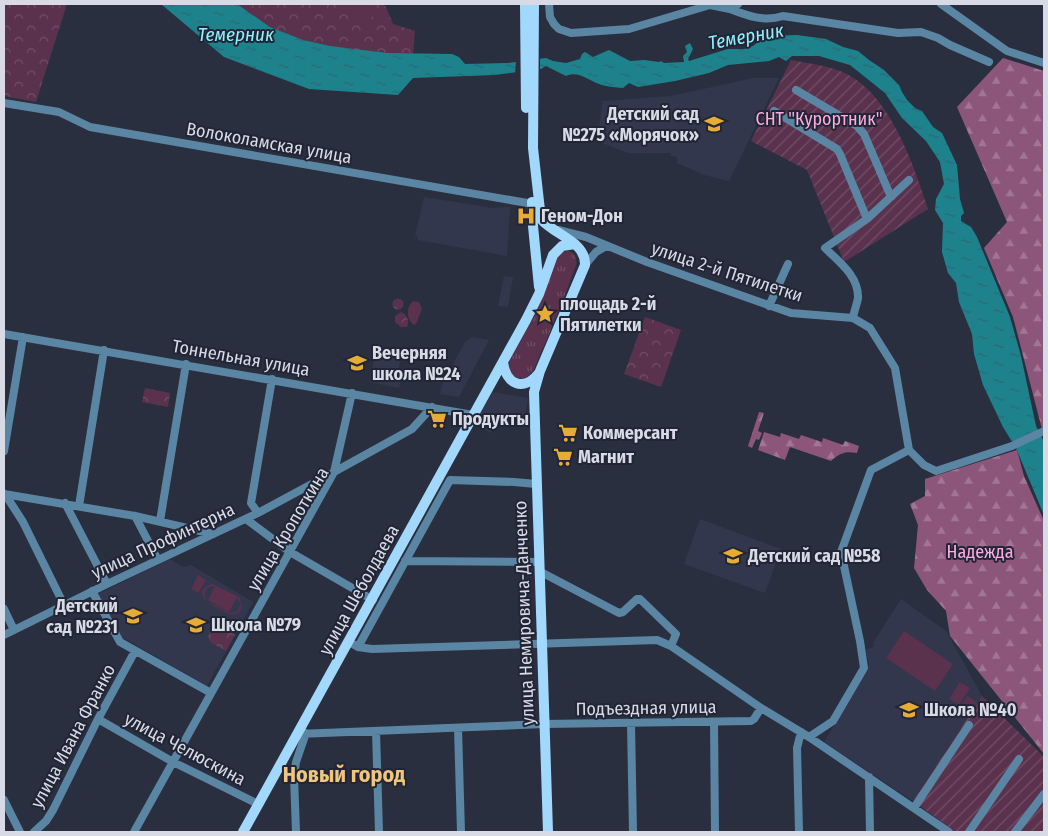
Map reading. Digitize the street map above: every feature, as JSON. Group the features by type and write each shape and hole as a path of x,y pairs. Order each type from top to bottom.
{"main road":[{"path":"525,4 529,27 527,147 535,208 540,290"},
{"path":"529,27 534,4"},
{"path":"535,208 541,219 554,231 575,244 584,255 584,265 540,372 532,380 522,384 512,382 506,375 503,362 526,320 556,250 567,244 575,244"},
{"name":"улица Шеболдаева","path":"243,832 354,644 373,600 503,362"},
{"name":"улица Немировича-Данченко","path":"540,372 534,392 548,832"}],"street":[{"path":"549,4 550,17 554,24 559,29 571,33 629,29 710,4 761,19 774,19 783,16 898,33 921,32 989,62"},
{"path":"730,9 738,4"},
{"path":"941,4 1006,51 1044,63"},
{"path":"796,90 857,126 864,134 891,197"},
{"name":"Волоколамская улица","path":"4,103 59,112 90,128 535,208"},
{"path":"774,111 837,150 867,218"},
{"path":"909,180 867,218 825,248 849,272 857,287 858,298 853,318 870,328 895,368 909,450 924,465 936,471 1013,446 1043,432"},
{"name":"улица 2-й Пятилетки","path":"554,231 565,231 595,241 791,313 853,318"},
{"path":"575,244 595,241"},
{"path":"584,265 596,252 606,246"},
{"path":"769,306 788,264"},
{"name":"Тоннельная улица","path":"4,334 352,392 473,415"},
{"path":"4,451 23,337"},
{"path":"79,506 104,350"},
{"path":"160,521 186,364"},
{"path":"258,513 251,503 272,379"},
{"path":"334,472 352,392"},
{"name":"улица Кропоткина","path":"134,832 334,472 412,429 432,407"},
{"path":"809,737 832,721 864,668 841,552 871,470 909,450"},
{"name":"улица Профинтерна","path":"4,635 106,584 246,519 334,472"},
{"path":"536,484 450,480 405,560 354,644 372,649 657,640 670,646 761,708 809,737 949,832"},
{"path":"5,494 135,516 212,534"},
{"path":"5,494 23,522 64,605"},
{"path":"65,503 106,584"},
{"path":"135,516 158,560"},
{"path":"246,519 290,552 373,600"},
{"path":"405,560 539,566 619,613 623,612 637,599 640,599 676,634 670,646"},
{"path":"92,591 120,642 211,693"},
{"path":"4,609 14,630"},
{"name":"улица Ивана Франко","path":"34,832 50,816 98,719 135,651"},
{"name":"Подъездная улица","path":"302,733 544,724 750,721 754,719 761,708"},
{"name":"улица Челюскина","path":"98,719 173,762 258,804"},
{"path":"714,722 715,832"},
{"path":"631,724 633,832"},
{"path":"914,808 969,725"},
{"path":"458,728 461,832"},
{"path":"376,731 379,832"},
{"path":"799,832 797,748 801,732"},
{"path":"296,832 295,769 302,733"},
{"path":"969,832 1018,759"},
{"path":"869,777 870,832"},
{"path":"1015,832 1044,794"},
{"path":"4,800 20,832"}],"shaded area":[{"name":"Детский сад №275 «Морячок»","path":"753,78 779,78 729,181 704,175 677,163 677,157 671,156 670,153 628,153 597,141 603,101 671,96"},
{"path":"424,197 493,208 510,207 507,256 418,240 417,236 415,236"},
{"path":"504,276 513,277 508,307 498,306"},
{"path":"472,337 489,340 459,397 440,394 442,385 465,342"},
{"path":"375,352 401,356 397,378 401,379 399,388 370,382"},
{"path":"493,392 528,398 525,417 501,414 491,433 474,424"},
{"name":"Детский сад №58","path":"700,519 781,549 765,593 684,564"},
{"name":"Школа №79","path":"170,559 183,567 191,565 253,602 207,686 122,637 96,595"},
{"name":"Школа №40","path":"901,599 946,631 982,696 913,801 824,742 868,670 869,663 865,650 874,647 873,643"}],"green space":[{"path":"4,4 67,4 36,102 4,96"},
{"path":"237,4 382,4 386,7 393,24 415,31 413,54 358,51 302,40 269,26"},
{"path":"344,4 363,4 375,13 364,27 340,9"},
{"path":"1003,58 1044,71 1044,437 1013,317 984,248 1007,222 957,107"},
{"name":"СНТ \"Курортник\"","path":"791,60 840,71 857,80 872,94 897,130 915,171 928,209 844,262 807,170 751,141"},
{"path":"568,251 575,256 576,265 532,372 524,378 519,378 512,374 510,370 510,360 534,317 556,258 563,252"},
{"path":"398,298 404,304 398,310 392,304"},
{"path":"413,301 419,302 422,309 414,325 409,320 408,313 409,306"},
{"path":"401,312 407,318 407,327 401,327 395,322 395,316"},
{"path":"645,317 681,330 661,387 624,374"},
{"path":"145,388 170,393 168,407 142,402"},
{"path":"759,412 764,413 758,431 762,433 759,440 756,439 752,448 748,446"},
{"path":"764,432 780,437 781,433 799,439 801,435 822,442 823,438 843,445 845,441 859,446 857,453 843,453 831,461 790,447 785,460 758,450"},
{"name":"Надежда","path":"1017,450 1024,476 1044,521 1044,754 950,636 946,611 927,590 914,568 918,525 910,504 925,496 925,479"},
{"path":"198,575 206,580 198,593 191,589"},
{"path":"212,584 239,597 242,604 241,609 236,614 229,614 207,601 203,597 203,590","holes":["215,586 208,600 229,612 237,598 241,604 237,612 230,613 207,601 205,595 209,587"]},
{"path":"218,626 235,635 226,651 210,642 208,637 210,631"},
{"path":"904,631 953,664 935,691 886,658"},
{"path":"960,682 970,688 959,705 949,699"},
{"path":"967,696 977,702 966,718 957,713"},
{"path":"982,696 1044,757 1044,832 956,832 913,801"}],"water":[{"name":"Темерник","path":"161,4 237,4 270,27 303,40 330,46 387,53 452,54 459,57 465,64 508,63 546,58 566,63 580,59 585,52 593,57 609,50 630,61 684,62 683,56 687,52 685,46 690,43 693,49 688,59 689,61 728,49 744,49 769,36 797,35 826,39 843,47 858,51 884,70 899,85 907,100 915,108 922,111 933,127 942,133 957,165 960,199 964,213 961,216 961,221 971,227 977,237 1010,317 1021,356 1036,426 1044,442 1044,515 1016,448 1003,427 983,385 974,354 972,334 959,302 956,283 948,273 942,252 943,223 935,210 936,199 944,184 940,162 926,141 902,118 885,93 850,65 819,56 792,56 786,61 779,57 769,61 728,65 709,73 675,81 638,87 629,83 623,88 598,84 575,74 566,76 546,66 541,69 495,75 413,78 398,95 309,89 224,57"}],"pier":[{"path":"540,57 540,72 515,76 516,60"}],"place":[{"name":"Детский сад №275 «Морячок»","path":"714,124"},
{"name":"Геном-Дон","path":"526,216"},
{"name":"площадь 2-й Пятилетки","path":"545,314"},
{"name":"Вечерняя школа №24","path":"357,363"},
{"name":"Продукты","path":"437,419"},
{"name":"Коммерсант","path":"568,433"},
{"name":"Магнит","path":"563,457"},
{"name":"Детский сад №58","path":"733,556"},
{"name":"Детский сад №231","path":"133,616"},
{"name":"Школа №79","path":"196,625"},
{"name":"Школа №40","path":"909,710"}],"district":[{"name":"Новый город","path":"344,774"}]}
